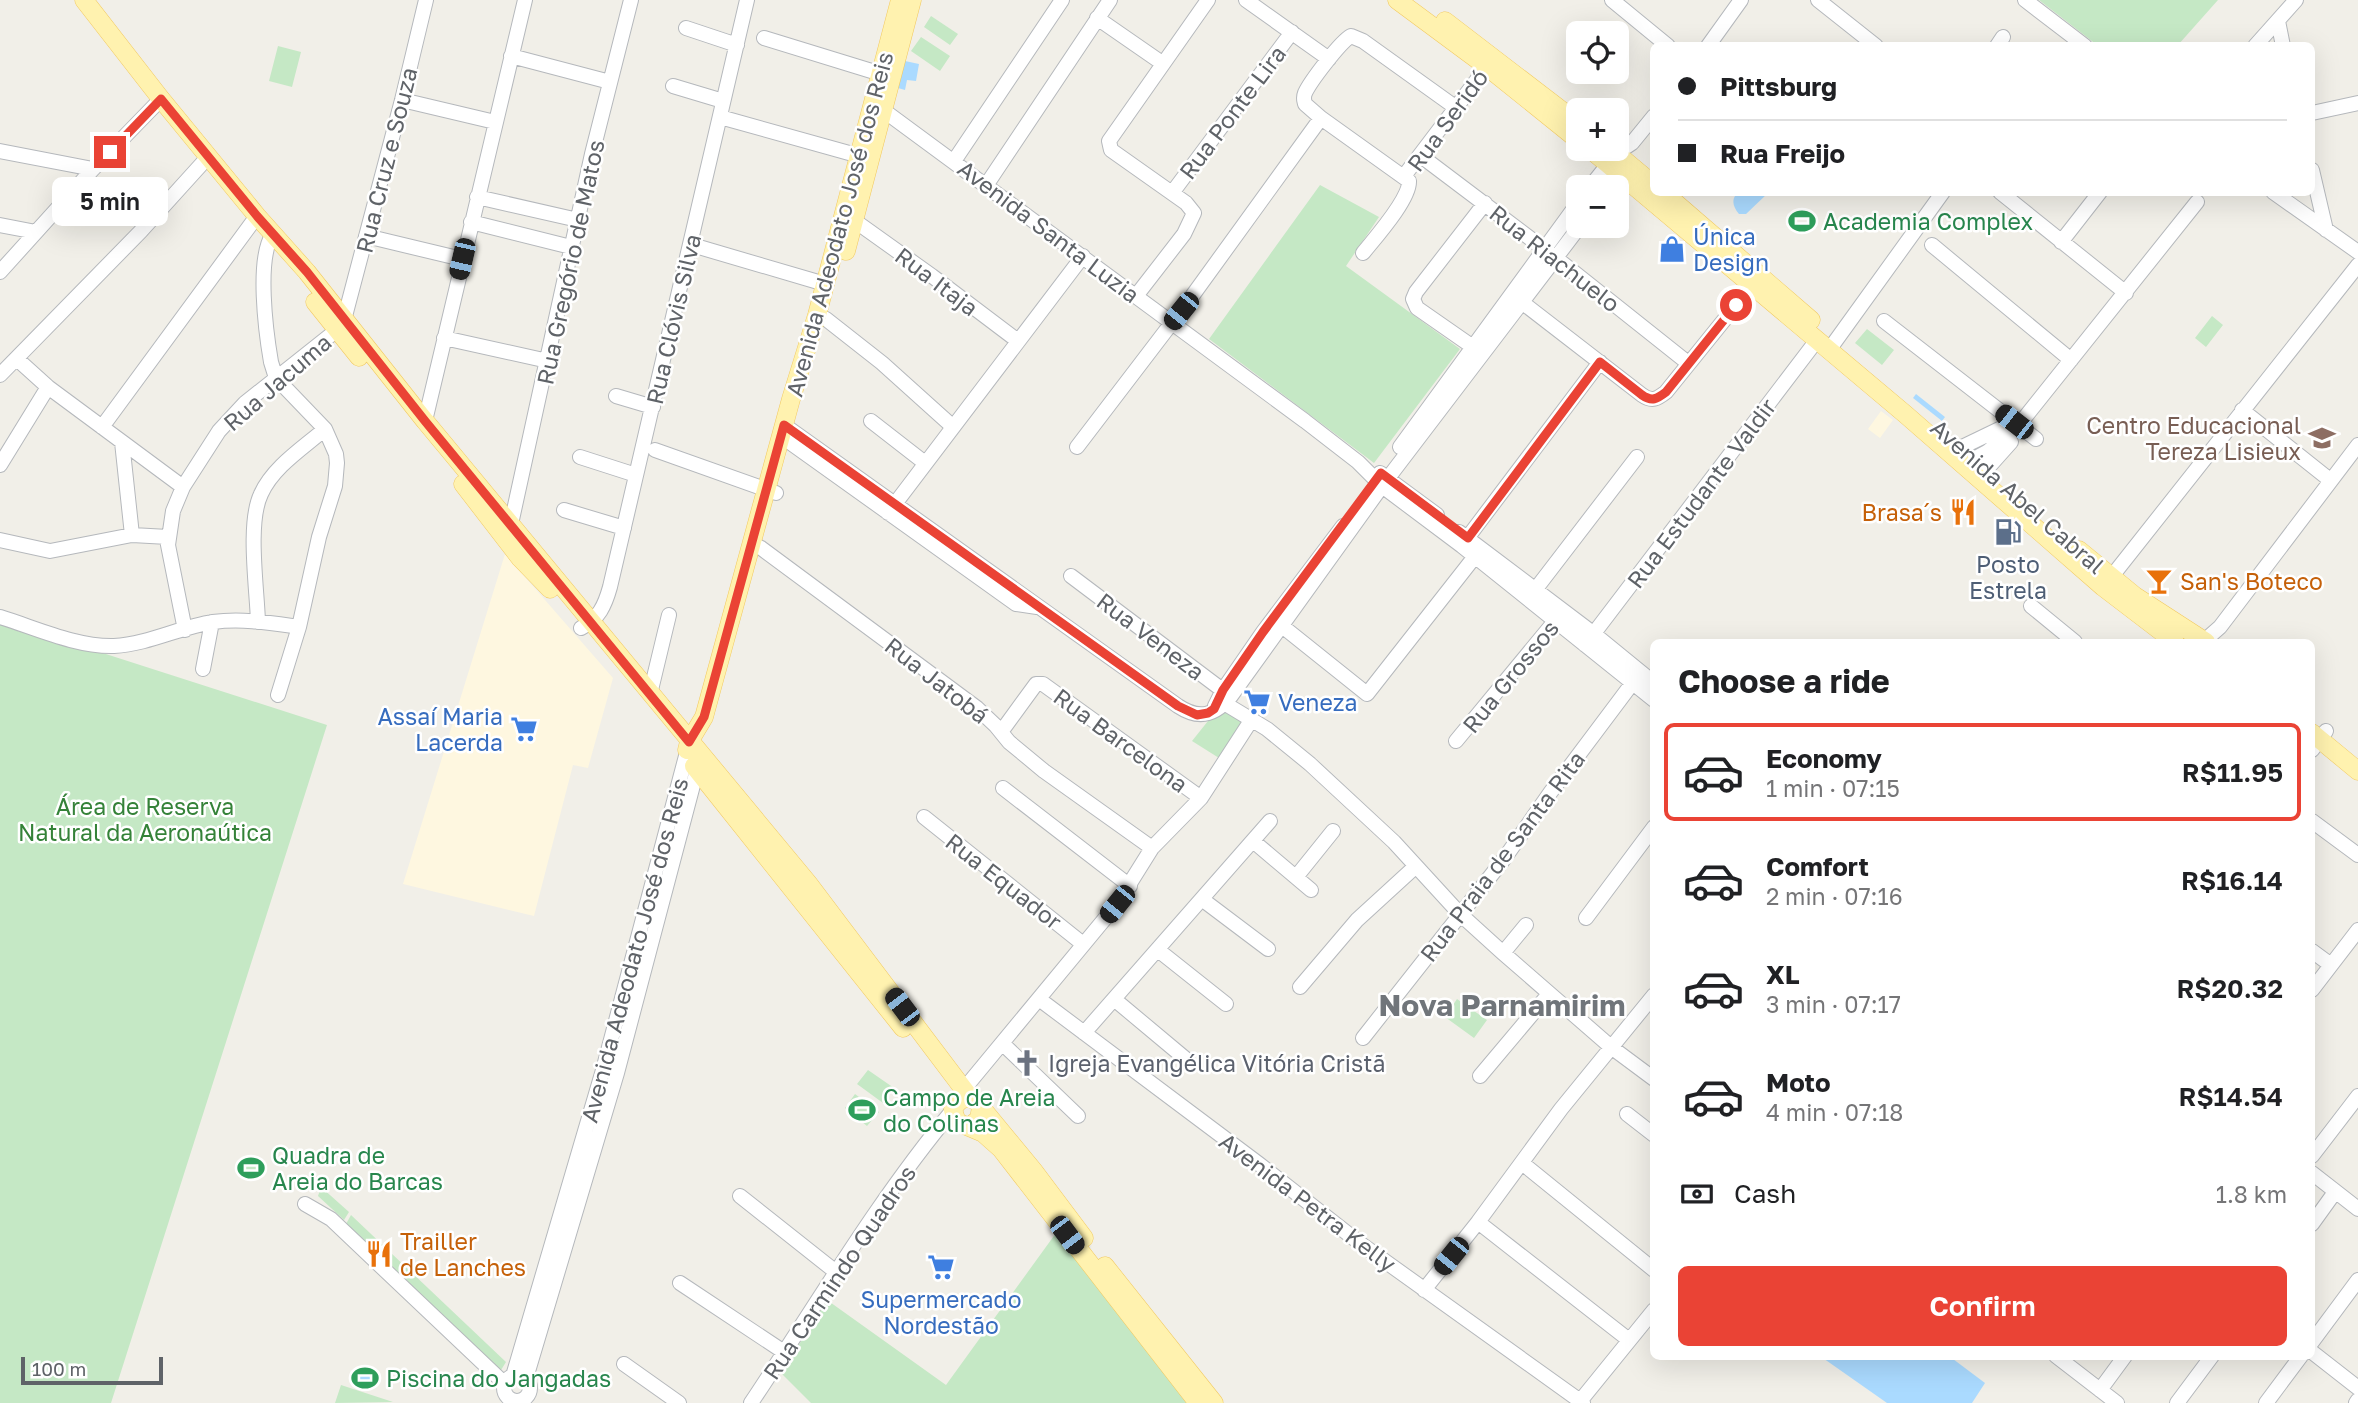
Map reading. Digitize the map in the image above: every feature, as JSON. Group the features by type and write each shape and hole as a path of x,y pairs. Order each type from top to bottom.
{"main road":[{"path":"84,0 161,99 278,240 290,269 425,421 511,524 587,626 693,756 983,1133 1001,1149 1198,1403"},
{"name":"Avenida Adeodato José dos Reis","path":"886,76 900,0"},
{"name":"Avenida Adeodato José dos Reis","path":"822,317 825,284 886,76 912,0"},
{"path":"1397,0 1491,61 1566,114"},
{"path":"1417,0 1491,61 1566,129"},
{"name":"Avenida Adeodato José dos Reis","path":"693,756 822,317 855,221 864,158"},
{"name":"Avenida Abel Cabral","path":"1615,165 1650,183"},
{"name":"Avenida Abel Cabral","path":"1615,165 1650,194"},
{"name":"Avenida Abel Cabral","path":"1653,196 2108,582 2135,596 2200,639"},
{"name":"Avenida Abel Cabral","path":"1667,196 1756,281"},
{"path":"341,325 520,558 650,694 693,756"},
{"name":"Avenida Abel Cabral","path":"1827,344 1889,385 2172,639"},
{"path":"2317,738 2358,758"},
{"path":"2317,738 2358,772"},
{"path":"965,1108 1033,1170 1214,1403"}],"street":[{"name":"Rua Cruz e Souza","path":"341,325 426,0"},
{"path":"425,421 525,0"},
{"name":"Rua Gregório de Matos","path":"511,524 571,247 631,0"},
{"name":"Rua Clóvis Silva","path":"587,626 606,603 692,245 747,0"},
{"path":"954,161 1062,0"},
{"path":"987,184 1110,0"},
{"path":"1136,296 1184,234 1193,218 1193,210 1111,150 1108,144 1122,119 1208,0"},
{"path":"1246,0 1329,59"},
{"path":"1612,0 1663,42"},
{"path":"1711,42 1741,0"},
{"path":"1818,0 1871,42"},
{"path":"2025,0 2080,42"},
{"path":"2259,42 2296,0"},
{"path":"1097,18 1162,63"},
{"path":"2278,21 2282,42"},
{"path":"686,28 737,46"},
{"name":"Rua Ponte Lira","path":"1172,193 1292,32"},
{"path":"1404,176 1305,104 1304,96 1329,59 1345,39 1357,37 1455,107"},
{"path":"764,38 886,76"},
{"path":"510,56 610,82"},
{"name":"Rua Seridó","path":"1363,253 1407,192 1409,181 1404,176 1491,61"},
{"path":"673,86 723,101"},
{"path":"0,272 161,99"},
{"path":"402,100 495,122"},
{"path":"2315,112 2358,103"},
{"name":"Avenida Santa Luzia","path":"877,108 987,184 1538,597 1636,678 1650,695"},
{"path":"720,117 864,158"},
{"path":"1077,447 1321,118"},
{"path":"1615,165 1650,121"},
{"path":"0,151 93,169"},
{"name":"Rua Riachuelo","path":"1421,156 1550,253 1688,363"},
{"path":"0,375 141,231 208,157"},
{"path":"2315,183 2326,230"},
{"path":"1827,344 1940,196"},
{"path":"2005,196 2126,293"},
{"path":"2061,242 2097,196"},
{"path":"2279,196 2358,252"},
{"path":"477,197 578,220"},
{"path":"1973,459 2020,424 2197,202"},
{"path":"1473,347 1417,308 1413,299 1485,203"},
{"path":"102,427 257,216"},
{"name":"Rua Itaja","path":"855,221 1018,341"},
{"path":"471,222 571,247"},
{"path":"1381,480 1523,303 1566,224"},
{"path":"0,225 36,232"},
{"path":"366,236 462,259"},
{"path":"787,434 1016,604 1041,608 1187,712 1201,715 1222,700 1473,347 1550,253 1567,238"},
{"path":"278,240 267,246 264,264 271,362 276,378 325,429 336,454 335,486 316,549 299,627 278,695"},
{"path":"692,245 825,284"},
{"path":"1932,245 2071,359"},
{"path":"891,509 1083,256"},
{"path":"2108,582 2358,265"},
{"path":"1523,303 1648,399 1654,400 1672,384 1756,281"},
{"path":"822,317 882,363 952,426"},
{"path":"1884,321 2036,439"},
{"name":"Rua Jacuma","path":"185,630 168,537 173,511 183,487 219,431 245,403 341,325"},
{"path":"444,338 548,361"},
{"name":"Rua Estudante Valdir","path":"1589,640 1827,344"},
{"path":"17,359 48,387 183,487"},
{"path":"1465,542 1600,362"},
{"path":"0,465 48,387"},
{"path":"616,396 653,407"},
{"path":"2242,410 2330,480"},
{"path":"871,421 925,463"},
{"path":"1973,459 2020,424"},
{"path":"258,622 254,525 261,493 289,460 325,429"},
{"path":"122,442 132,535"},
{"path":"2208,639 2358,445"},
{"path":"656,450 771,491"},
{"path":"580,457 636,475"},
{"path":"1538,597 1637,457"},
{"path":"564,510 624,528"},
{"path":"0,540 50,551 132,535 168,537"},
{"name":"Rua Jatobá","path":"756,545 977,708 1009,743 1152,848"},
{"path":"1278,623 1367,694 1477,552"},
{"name":"Rua Veneza","path":"1071,576 1222,700 1281,740 1357,806 1460,914 1611,1047 1650,1076"},
{"path":"2031,606 2071,639"},
{"path":"650,694 669,615"},
{"path":"0,617 97,645 128,645 212,622 258,622 299,627"},
{"name":"Rua Grossos","path":"1456,741 1559,617"},
{"path":"203,669 212,622"},
{"name":"Avenida Santa Luzia","path":"1636,678 1650,682"},
{"name":"Rua Praia de Santa Rita","path":"1363,1038 1504,859 1636,678"},
{"name":"Rua Barcelona","path":"1001,732 1035,684 1041,683 1201,798"},
{"name":"Rua Carmindo Quadros","path":"755,1401 836,1272 927,1142 965,1108 1003,1044 1130,886 1152,848 1201,798 1252,719"},
{"name":"Avenida Adeodato José dos Reis","path":"514,1379 590,1138 693,756"},
{"path":"1003,788 1130,886"},
{"name":"Rua Equador","path":"924,817 1083,944"},
{"path":"1084,1033 1270,821"},
{"path":"2315,823 2358,855"},
{"path":"1296,877 1333,831"},
{"path":"1586,918 1650,832"},
{"path":"1253,841 1311,890"},
{"path":"1300,987 1357,920 1416,866"},
{"path":"1203,900 1268,949"},
{"path":"1503,953 1526,925"},
{"path":"2315,986 2358,930"},
{"path":"1158,950 1226,1004"},
{"path":"2315,953 2330,965"},
{"path":"1480,1076 1549,994"},
{"name":"Avenida Petra Kelly","path":"1038,999 1259,1164 1330,1221 1586,1402"},
{"path":"1114,999 1187,1060"},
{"path":"1424,1290 1561,1109 1650,1000"},
{"path":"1003,1044 1078,1116"},
{"path":"2315,1152 2358,1096"},
{"path":"1627,1114 1650,1132"},
{"path":"1522,1163 1650,1267"},
{"path":"2315,1175 2358,1209"},
{"path":"2315,1220 2335,1192"},
{"path":"740,1196 836,1272"},
{"path":"305,1204 331,1219 514,1379 531,1388 534,1398 514,1402 505,1395 514,1379"},
{"path":"1478,1222 1629,1340"},
{"path":"2315,1338 2358,1280"},
{"path":"680,1283 784,1352"},
{"path":"1586,1402 1650,1315"},
{"path":"2315,1354 2358,1388"},
{"path":"2061,1360 2117,1403"},
{"path":"2101,1390 2122,1360"},
{"path":"2177,1403 2209,1360"},
{"path":"2266,1403 2296,1360"},
{"path":"624,1364 679,1403"}],"shaded area":[{"path":"1881,411 1893,420 1880,438 1868,429"},
{"name":"Assaí Maria Lacerda","path":"505,554 613,678 588,768 573,765 534,916 403,884"}],"green space":[{"path":"2039,0 2218,0 2181,42 2093,42"},
{"path":"931,16 958,34 950,45 924,27"},
{"path":"921,37 950,56 940,71 911,51"},
{"path":"278,46 301,52 292,87 269,81"},
{"path":"1320,185 1379,217 1346,266 1460,349 1374,463 1209,339"},
{"path":"2212,316 2223,325 2206,347 2195,338"},
{"path":"1867,329 1894,350 1882,365 1855,343"},
{"name":"Área de Reserva Natural da Aeronaútica","path":"0,620 327,725 111,1403 0,1403"},
{"path":"1220,706 1244,721 1219,758 1192,741"},
{"path":"1457,999 1487,1020 1474,1038 1445,1017"},
{"path":"868,1070 894,1088 883,1103 857,1084"},
{"name":"Campo de Areia do Colinas","path":"855,1094 879,1112 867,1126 845,1108"},
{"name":"Quadra de Areia do Barcas","path":"240,1159 265,1167 261,1177 237,1169"},
{"path":"321,1187 349,1212 344,1220 318,1196"},
{"path":"351,1215 506,1362 501,1370 346,1224"},
{"path":"1056,1233 1187,1403 811,1403 781,1373 827,1300 946,1385"},
{"path":"341,1385 393,1402 335,1403"}],"water":[{"path":"905,61 919,64 916,81 907,80 905,90 898,88"},
{"path":"1765,196 1746,214 1739,214 1735,209 1734,198"},
{"path":"1916,394 1945,417 1942,421 1913,398"},
{"path":"1826,1360 1954,1360 1985,1383 1972,1403 1887,1403"},
{"name":"Piscina do Jangadas","path":"355,1369 379,1375 376,1386 350,1382"}],"place":[{"name":"Academia Complex","path":"1802,221"},
{"name":"Única Design","path":"1672,249"},
{"name":"Centro Educacional Tereza Lisieux","path":"2322,438"},
{"name":"Brasa´s","path":"1963,512"},
{"name":"Posto Estrela","path":"2008,532"},
{"name":"San's Boteco","path":"2159,581"},
{"name":"Veneza","path":"1257,702"},
{"name":"Assaí Maria Lacerda","path":"524,729"},
{"name":"Igreja Evangélica Vitória Cristã","path":"1027,1063"},
{"name":"Campo de Areia do Colinas","path":"862,1110"},
{"name":"Quadra de Areia do Barcas","path":"251,1168"},
{"name":"Trailler de Lanches","path":"379,1254"},
{"name":"Supermercado Nordestão","path":"941,1267"},
{"name":"Piscina do Jangadas","path":"365,1378"}],"district":[{"name":"Nova Parnamirim","path":"1502,1005"}],"route":[{"path":"110,152 161,99 307,272 425,421 689,742 704,717 784,425 1178,706 1192,714 1201,715 1214,709 1223,690 1263,632 1381,473 1468,538 1600,362 1642,395 1654,400 1666,392 1736,305"}]}
